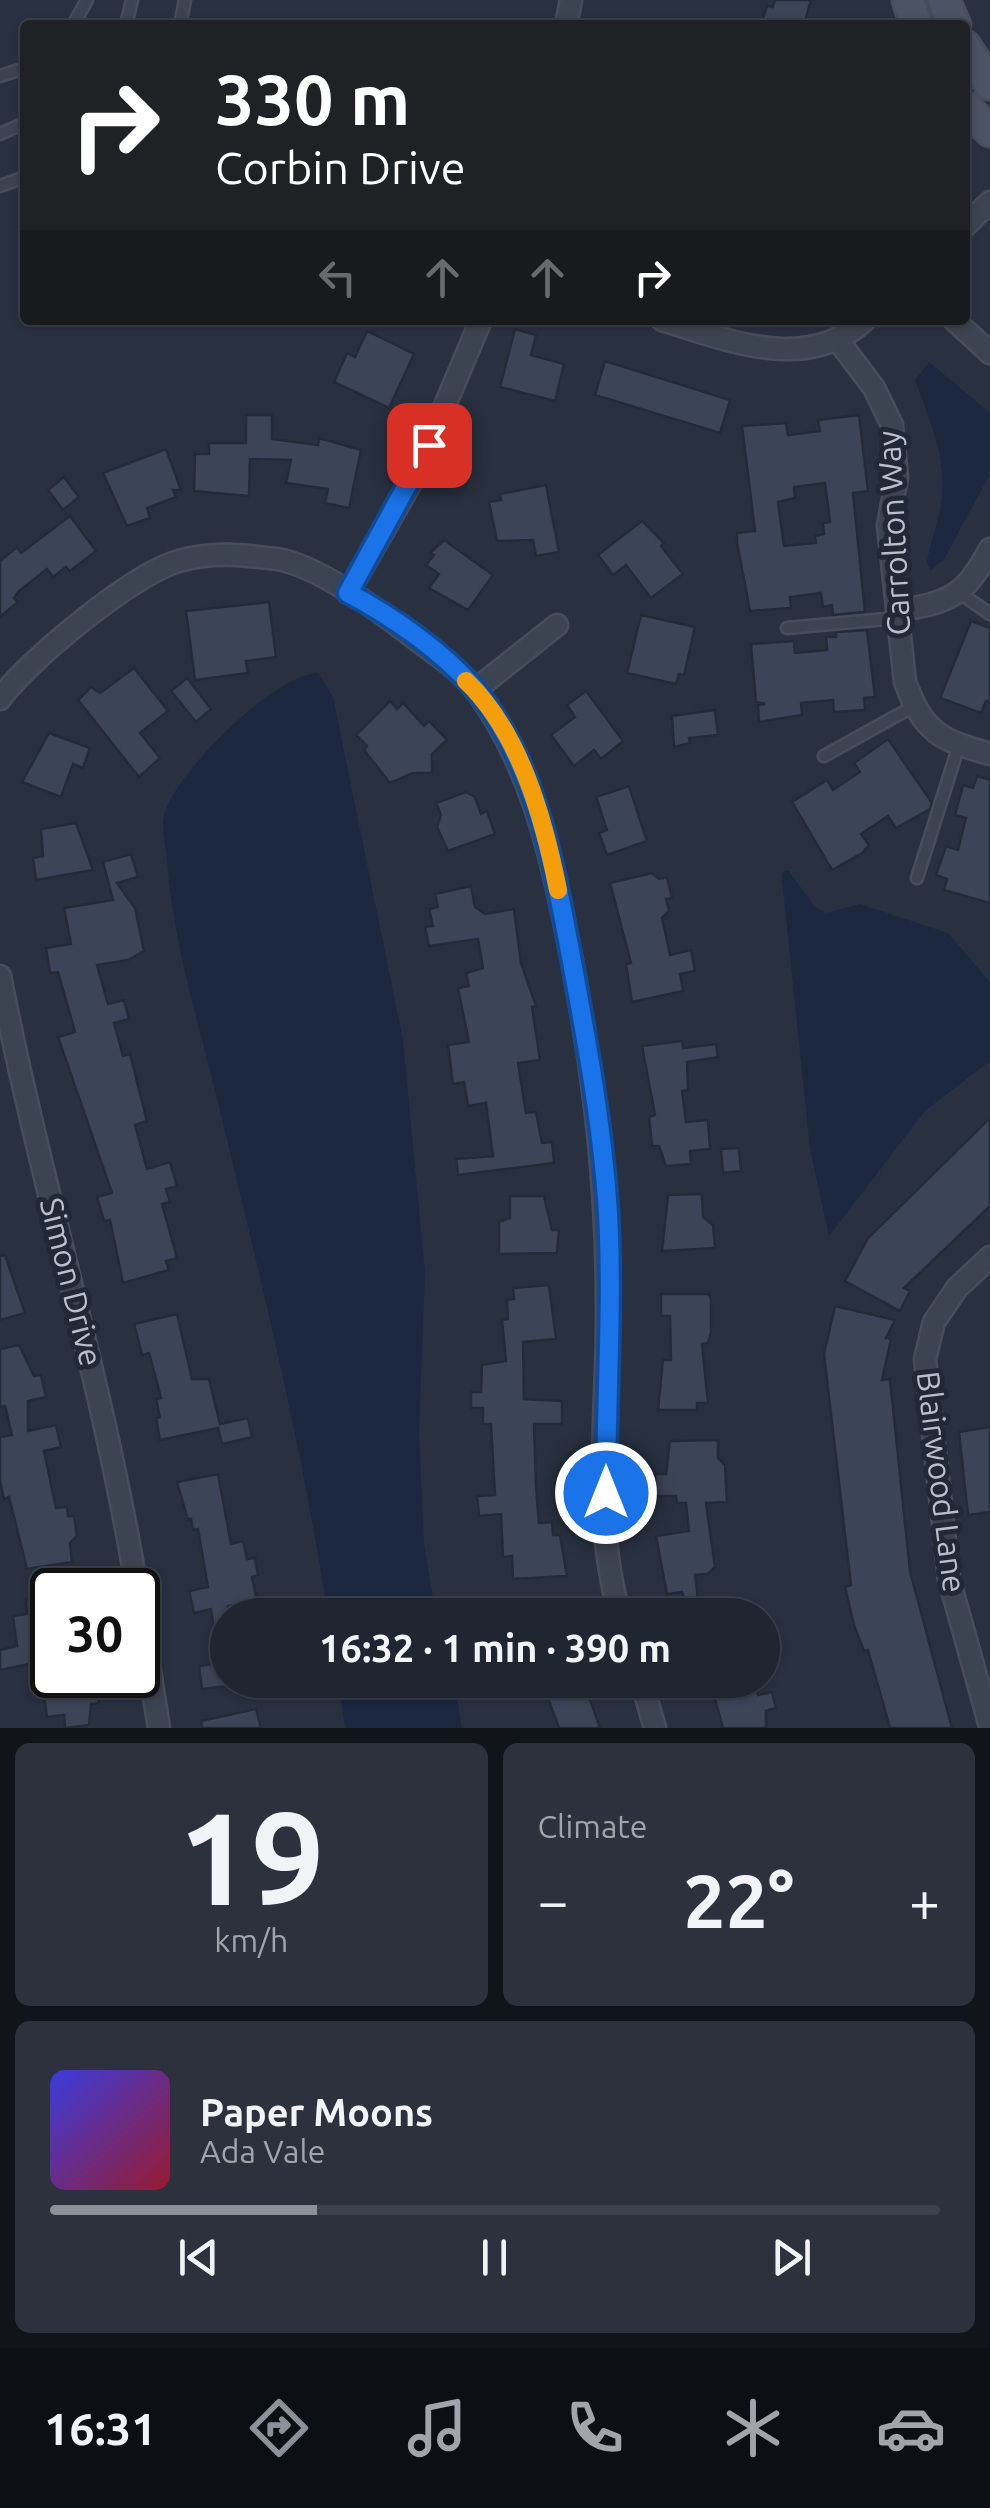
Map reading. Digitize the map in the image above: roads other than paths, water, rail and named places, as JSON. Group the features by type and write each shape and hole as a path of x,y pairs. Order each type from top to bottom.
{"street":[{"path":"970,54 990,84"},
{"path":"970,112 990,131"},
{"path":"970,221 990,202"},
{"path":"348,593 416,474 480,325"},
{"path":"681,325 776,350 814,348 858,325"},
{"path":"959,325 990,354"},
{"name":"Carrolton Way","path":"837,339 874,388 892,425 897,478 888,525 905,682 914,706 943,741 990,754"},
{"path":"898,615 960,594 990,550"},
{"path":"0,699 16,676 119,595 177,561 230,553 287,561 375,608 475,690 504,734 536,801 554,869 594,1074 608,1214 606,1532 617,1598"},
{"path":"475,690 557,625"},
{"name":"Simon Drive","path":"0,976 23,1093 116,1468 133,1568"},
{"name":"Blairwood Lane","path":"990,1258 957,1288 934,1322 924,1359 949,1579 990,1726"},
{"name":"Simon Drive","path":"154,1698 159,1728"},
{"path":"646,1698 655,1728"}],"lane":[{"path":"960,594 990,614"},
{"path":"787,628 898,615"},
{"path":"824,756 914,706"},
{"path":"917,878 959,745"}],"water":[{"path":"929,362 990,413 990,474 943,561 930,570 927,561 943,482 935,437 915,380"},
{"path":"318,673 333,697 403,1040 425,1273 419,1433 424,1543 433,1598 325,1598 291,1417 174,919 163,833 171,798 228,729 277,690"},
{"path":"788,870 815,907 826,913 860,904 948,933 990,982 990,1061 925,1111 829,1236 810,1149 782,879 782,873"},
{"path":"341,1698 457,1698 462,1728 345,1728"}]}
